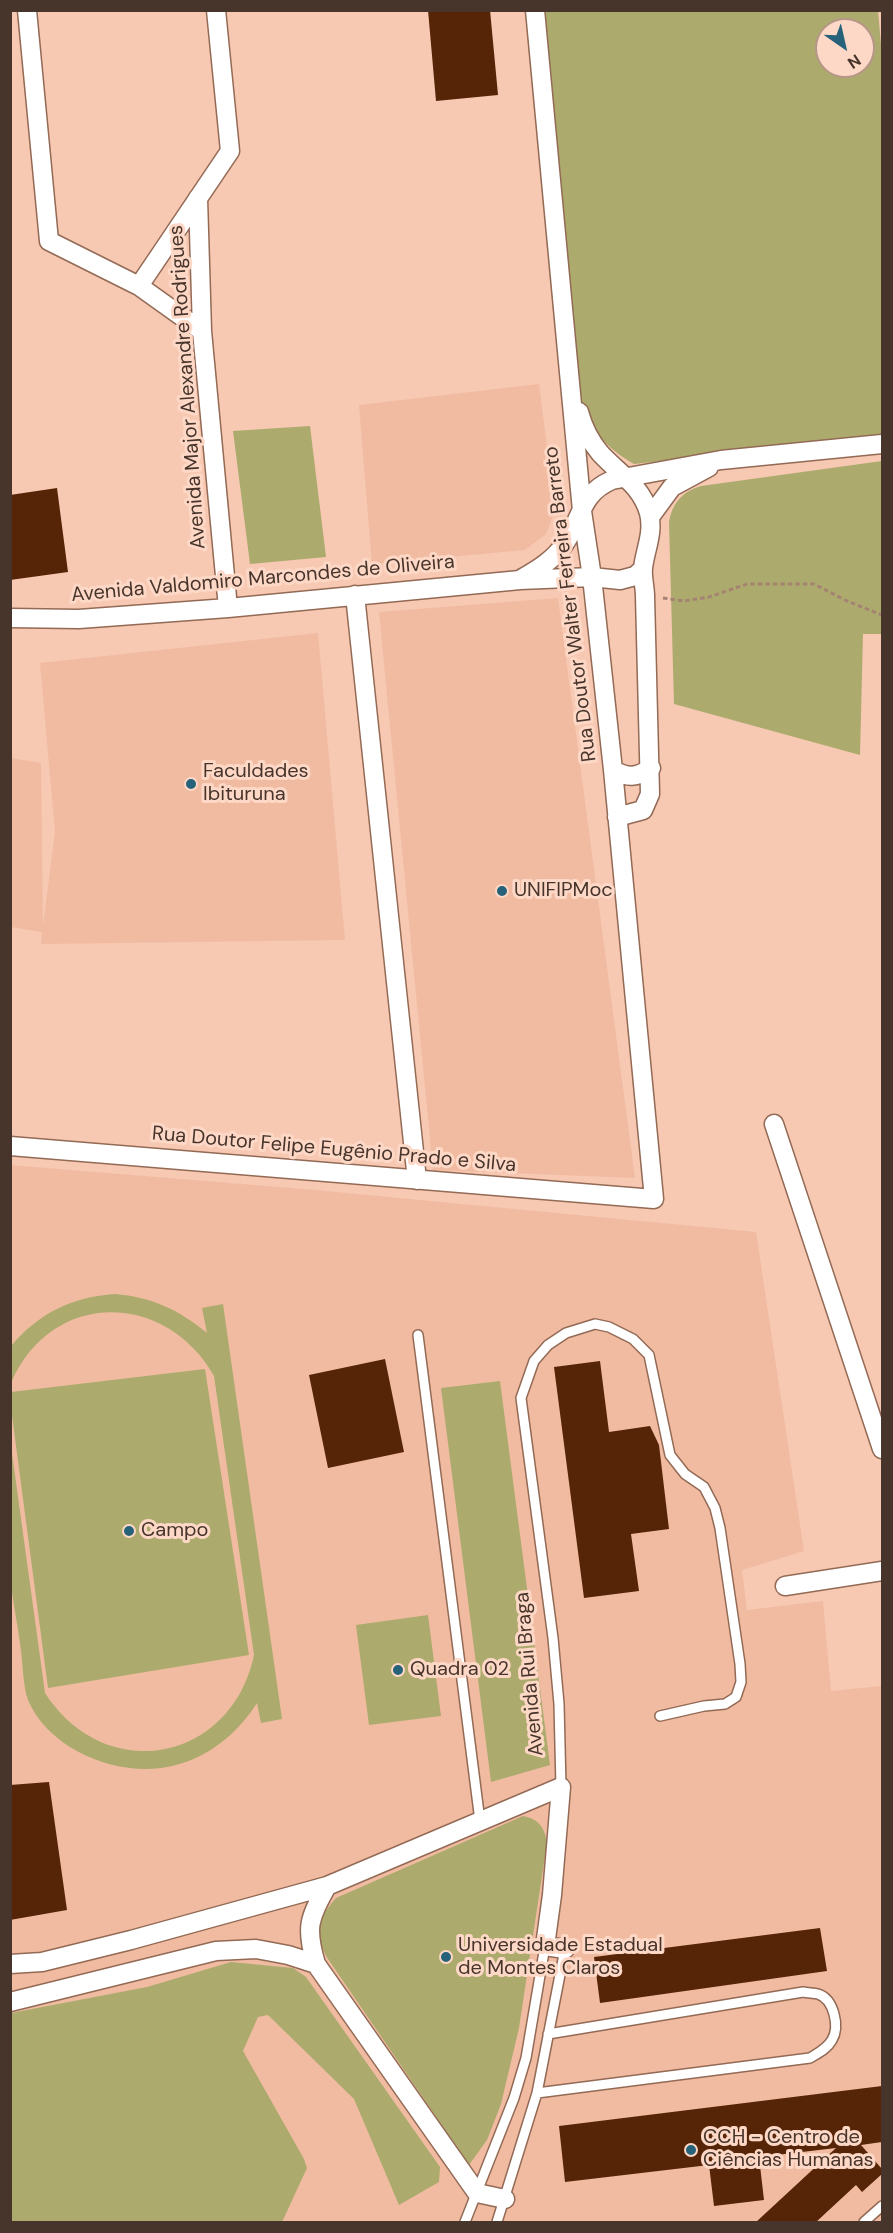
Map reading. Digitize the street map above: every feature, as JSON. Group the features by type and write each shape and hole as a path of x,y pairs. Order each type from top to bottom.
{"street":[{"path":"27,10 49,241 139,286 202,331"},
{"name":"Avenida Major Alexandre Rodrigues","path":"139,286 230,151 216,10"},
{"name":"Rua Doutor Walter Ferreira Barreto","path":"535,10 582,511 592,577 613,770 654,1199"},
{"name":"Avenida Major Alexandre Rodrigues","path":"198,198 202,331 228,608"},
{"path":"166,304 187,298 193,292 200,277"},
{"name":"Rua Doutor Walter Ferreira Barreto","path":"570,385 584,428 600,453 626,476 639,492 650,517 649,548 643,569 651,768 650,794 642,810 617,817"},
{"name":"Avenida Valdomiro Marcondes de Oliveira","path":"519,580 544,566 565,545 586,499 597,487 626,476 721,460 882,444"},
{"name":"Avenida Valdomiro Marcondes de Oliveira","path":"650,517 672,487 721,460"},
{"path":"592,577 620,580 635,576 643,569"},
{"name":"Avenida Valdomiro Marcondes de Oliveira","path":"10,618 79,619 228,608 519,580 592,577"},
{"path":"355,595 417,1180"},
{"path":"613,770 626,777 635,777 651,768"},
{"path":"774,1124 882,1449"},
{"name":"Rua Doutor Felipe Eugênio Prado e Silva","path":"10,1146 654,1199"},
{"path":"785,1586 882,1571"},
{"path":"10,1964 42,1962 327,1886 561,1787"},
{"name":"Avenida Rui Braga","path":"545,1946 552,1895 561,1787"},
{"path":"327,1886 313,1912 308,1938 316,1964 477,2193 505,2199"},
{"path":"545,1946 565,1949"},
{"path":"10,2002 216,1952 256,1949 288,1955 316,1964"}],"lane":[{"name":"Avenida Rui Braga","path":"561,1787 559,1704 553,1638 521,1398 534,1361 548,1345 566,1333 595,1324 609,1327 633,1339 650,1355 670,1455 685,1474 704,1487 716,1508 741,1682 736,1697 725,1704 704,1706 660,1716"},
{"path":"418,1335 480,1821"},
{"name":"Avenida Rui Braga","path":"465,2223 514,2098 526,2058 545,1946"},
{"path":"497,2223 537,2093 565,1949"},
{"path":"537,2093 810,2058 823,2051 833,2039 837,2023 829,2003 820,1994 803,1992 548,2034"},
{"path":"864,2223 882,2206"}],"path":[{"path":"645,596 684,601 709,597 747,584 814,584 882,615"}],"shaded area":[{"path":"542,11 878,11 882,55 882,436 634,464 600,437 580,400"},
{"path":"539,384 555,510 546,534 525,550 372,564 359,405"},
{"path":"310,426 326,557 250,564 233,431"},
{"path":"882,461 882,634 863,634 860,755 674,704 669,522 679,499 689,491 701,486"},
{"name":"UNIFIPMoc","path":"558,598 635,1178 433,1170 379,612"},
{"name":"Faculdades Ibituruna","path":"318,633 345,940 41,944 42,932 11,927 11,758 41,763 43,926 55,832 40,663"},
{"name":"Universidade Estadual de Montes Claros","path":"10,1165 315,1190 756,1232 804,1551 742,1570 747,1610 823,1601 831,1691 882,1686 882,2222 11,2222"},
{"path":"115,1294 141,1298 164,1306 207,1333 202,1308 223,1304 282,1719 261,1723 257,1703 236,1729 211,1750 181,1764 148,1769 113,1765 78,1752 48,1730 37,1716 25,1689 10,1574 11,1446 45,1693 70,1722 100,1741 131,1750 163,1749 194,1739 220,1720 241,1691 254,1655 214,1376 193,1348 167,1328 139,1316 109,1312 80,1317 53,1331 29,1352 11,1383 11,1346 33,1324 71,1303"},
{"name":"Campo","path":"205,1369 249,1655 48,1688 11,1408 11,1392"},
{"path":"500,1381 550,1765 491,1782 441,1388"},
{"name":"Quadra 02","path":"428,1615 441,1716 369,1725 356,1625"},
{"path":"523,1816 533,1819 540,1825 547,1843 519,2028 501,2104 487,2140 469,2165 326,1956 320,1938 319,1925 324,1913 336,1898"},
{"path":"231,1962 293,1968 306,1977 440,2167 439,2182 399,2205 354,2099 268,2015 258,2017 243,2051 307,2168 282,2222 11,2222 11,2013 147,1987"}],"building":[{"path":"428,10 490,10 498,95 436,101"},
{"path":"57,488 68,572 10,580 10,495"},
{"path":"385,1359 404,1452 328,1468 309,1375"},
{"path":"600,1361 609,1432 650,1426 659,1445 669,1529 631,1534 639,1591 584,1598 554,1367"},
{"path":"49,1782 67,1910 10,1920 10,1785"},
{"path":"820,1928 827,1971 600,2003 594,1957"},
{"name":"CCH - Centro de Ciências Humanas","path":"882,2086 882,2142 861,2145 882,2169 882,2174 862,2192 856,2185 815,2223 755,2223 836,2148 759,2157 764,2200 714,2206 709,2165 565,2182 559,2126"}],"place":[{"name":"Faculdades Ibituruna","path":"191,784"},
{"name":"UNIFIPMoc","path":"502,891"},
{"name":"Campo","path":"129,1531"},
{"name":"Quadra 02","path":"398,1670"},
{"name":"Universidade Estadual de Montes Claros","path":"446,1957"},
{"name":"CCH - Centro de Ciências Humanas","path":"691,2150"}]}
